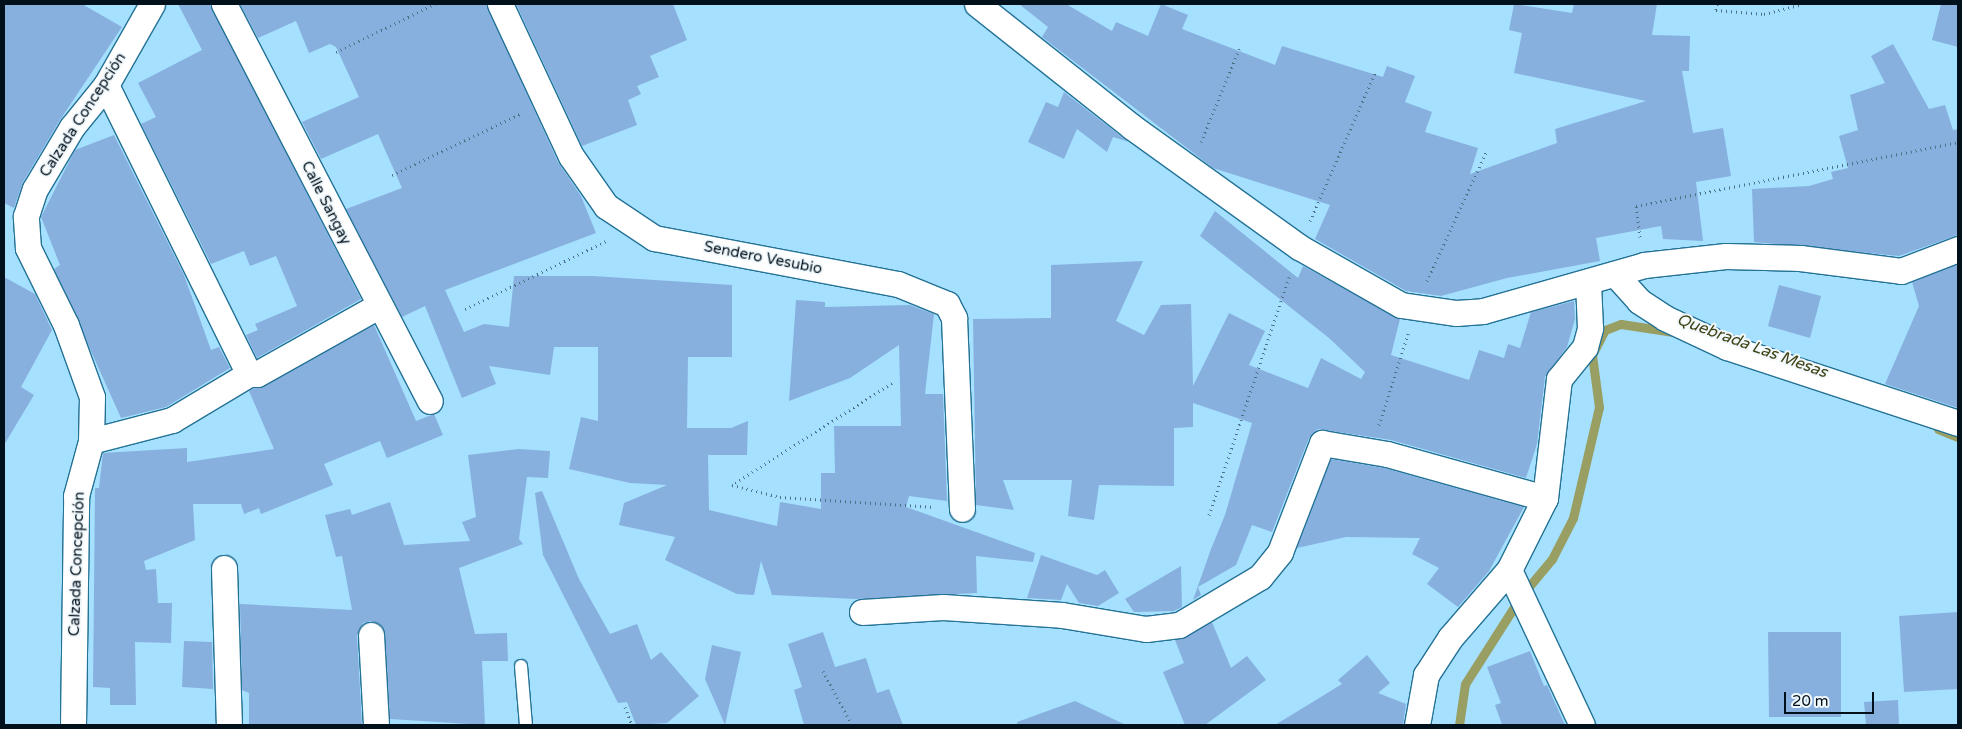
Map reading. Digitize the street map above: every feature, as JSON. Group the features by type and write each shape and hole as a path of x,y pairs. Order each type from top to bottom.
{"street":[{"name":"Calzada Concepción","path":"73,725 76,496 91,440 92,397 66,325 28,248 26,216 35,189 72,127 106,85 152,4"},
{"name":"Calle Sangay","path":"224,4 378,306 430,401"},
{"name":"Sendero Vesubio","path":"500,4 570,156 606,206 654,238 898,284 948,304 954,318 962,509"},
{"path":"977,4 1190,168 1299,247 1400,305 1456,313 1483,312 1588,283 1644,265 1726,256 1800,258 1901,271 1958,249"},
{"path":"106,85 250,374"},
{"path":"1615,274 1639,301 1665,318 1727,347 1958,423"},
{"path":"1417,725 1426,675 1450,638 1509,570 1545,498 1559,379 1585,347 1590,328 1588,283"},
{"path":"91,440 172,420 250,374 258,374 378,306"},
{"path":"862,612 943,608 1062,615 1146,629 1179,625 1260,577 1280,552 1322,443 1387,454 1545,498"},
{"path":"224,568 229,725"},
{"path":"1509,570 1582,725"},
{"path":"371,636 376,725"}],"lane":[{"path":"521,666 526,725"}],"path":[{"path":"336,52 435,4"},
{"path":"1717,4 1716,10 1764,14 1803,4"},
{"path":"1190,168 1240,48"},
{"path":"1209,515 1299,247 1376,71"},
{"path":"392,175 545,101"},
{"path":"1644,265 1636,206 1958,142"},
{"path":"465,309 636,226"},
{"path":"892,383 732,484 780,497 962,509"},
{"path":"823,671 852,725"},
{"path":"625,707 632,725"}],"building":[{"path":"4,4 82,4 122,27 60,120 23,182 14,208 4,203"},
{"path":"178,4 210,4 361,299 257,358 246,335 258,330 255,324 297,306 276,256 250,266 244,251 211,264 141,124 156,117 138,83 202,50"},
{"path":"240,4 486,4 558,162 581,196 596,233 445,290 464,332 484,324 509,327 514,276 593,276 732,285 732,357 688,357 687,428 731,428 748,421 747,455 708,455 709,510 777,526 780,502 821,509 821,473 835,473 834,426 901,426 899,345 850,378 789,401 796,300 825,302 825,307 910,305 934,314 925,394 943,394 947,501 909,496 906,507 1035,553 1033,562 976,556 977,593 857,599 772,595 761,561 754,595 737,594 665,560 675,537 619,525 624,503 667,485 630,483 569,469 581,417 598,421 598,347 554,347 550,375 489,366 496,384 462,398 425,306 402,317 346,209 402,188 378,134 321,159 302,122 359,97 336,47 330,44 309,53 296,21 258,38"},
{"path":"516,4 673,4 687,40 650,56 659,77 637,86 641,94 628,100 637,125 582,146"},
{"path":"1019,4 1066,4 1112,31 1116,22 1148,36 1161,4 1188,15 1182,29 1275,65 1282,46 1383,77 1387,66 1415,76 1405,102 1432,112 1425,132 1478,148 1470,174 1557,143 1555,129 1646,101 1514,73 1522,33 1509,30 1514,4 1572,13 1574,4 1657,4 1652,35 1690,36 1689,71 1682,71 1693,133 1723,128 1731,176 1696,182 1703,241 1663,239 1661,226 1596,238 1600,261 1507,278 1441,296 1406,291 1315,239 1330,205 1213,168 1042,37 1048,27"},
{"path":"1941,4 1958,4 1958,47 1932,40"},
{"path":"1893,44 1929,109 1945,105 1953,130 1958,129 1958,235 1899,256 1754,242 1752,189 1809,186 1833,179 1831,172 1848,168 1839,136 1858,130 1850,95 1885,83 1871,56"},
{"path":"1064,92 1129,142 1113,137 1107,152 1077,129 1064,159 1028,142 1046,102 1058,107"},
{"path":"114,135 184,275 211,350 219,347 230,368 166,407 121,418 54,269 60,265 41,217 75,150"},
{"path":"1215,211 1298,278 1303,266 1400,319 1391,355 1469,380 1479,350 1504,358 1508,344 1520,348 1531,312 1574,301 1575,319 1567,347 1545,377 1537,444 1526,478 1391,440 1318,429 1309,438 1272,532 1252,525 1236,565 1198,587 1201,595 1193,600 1225,515 1252,423 1193,403 1193,427 1174,428 1174,486 1099,485 1094,520 1068,516 1072,480 1003,480 1014,510 976,505 973,319 1051,318 1051,265 1143,261 1116,321 1144,335 1161,305 1191,304 1193,386 1229,313 1265,331 1249,365 1308,388 1321,358 1361,379 1365,372 1329,338 1200,236"},
{"path":"1958,264 1958,408 1885,384 1919,306 1912,282"},
{"path":"4,277 35,294 52,330 21,387 34,395 4,445"},
{"path":"1779,285 1821,296 1810,338 1768,326"},
{"path":"374,325 416,421 434,414 443,435 387,458 380,441 324,464 333,485 261,514 259,508 244,514 241,504 193,504 195,540 144,561 146,570 156,569 158,603 172,603 171,643 135,642 136,705 110,705 110,688 93,687 95,488 99,488 103,453 187,448 187,462 274,449 249,391"},
{"path":"518,449 550,451 548,478 527,477 519,539 523,544 459,568 475,634 507,633 508,661 482,661 485,725 390,719 385,634 371,621 363,623 357,635 362,725 249,725 249,693 242,690 240,604 352,610 342,556 336,557 325,515 350,509 352,515 390,502 404,545 470,541 462,522 476,517 468,455"},
{"path":"1331,459 1384,468 1524,507 1489,571 1458,607 1427,584 1439,568 1412,554 1420,538 1346,537 1297,548"},
{"path":"542,491 579,579 610,634 637,624 651,660 661,652 699,696 667,723 636,725 627,702 618,703 543,555 535,493"},
{"path":"1041,555 1097,575 1105,570 1119,593 1098,606 1079,603 1067,584 1061,600 1027,598"},
{"path":"1181,566 1182,607 1174,611 1134,612 1125,599"},
{"path":"1958,612 1958,689 1904,692 1899,616"},
{"path":"1212,622 1231,668 1247,656 1266,680 1205,725 1185,725 1163,672 1184,663 1175,640"},
{"path":"823,632 835,667 866,658 877,693 889,689 903,725 804,725 794,690 802,687 788,644"},
{"path":"1768,632 1841,632 1841,717 1769,717"},
{"path":"184,641 212,642 213,689 182,687"},
{"path":"712,645 741,652 725,725 705,679"},
{"path":"1530,651 1544,686 1547,685 1565,725 1502,725 1495,705 1501,703 1487,667"},
{"path":"1367,655 1390,683 1378,693 1406,704 1403,725 1275,725 1342,684 1338,680"},
{"path":"1898,700 1899,725 1866,725 1864,702"},
{"path":"1075,701 1126,725 1018,725 1017,722"}],"waterway":[{"name":"Quebrada Las Mesas","path":"1459,725 1465,684 1521,596 1552,559 1573,518 1599,407 1592,355 1605,330 1621,324 1673,332"},
{"name":"Quebrada Las Mesas","path":"1938,429 1958,437"}]}
